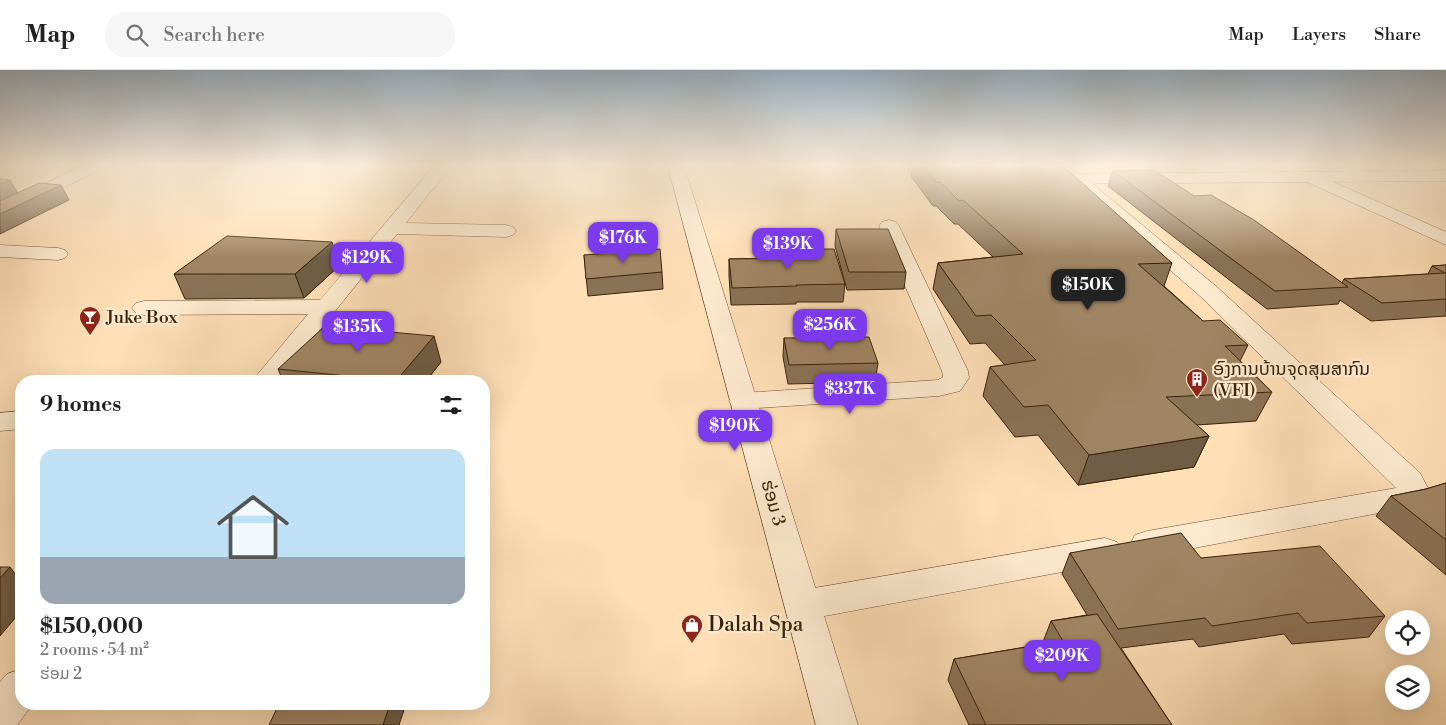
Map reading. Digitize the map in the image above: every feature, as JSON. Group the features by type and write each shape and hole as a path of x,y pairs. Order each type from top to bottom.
{"street":[{"path":"0,213 33,197"},
{"path":"270,375 417,197"},
{"name":"ຮ່ອມ 3","path":"685,197 837,725"},
{"path":"803,605 1410,497 1413,490 1423,486 1209,292 1097,197"},
{"path":"1353,197 1446,239"},
{"path":"743,401 939,388 950,385 956,378 955,371 890,226"},
{"path":"390,228 506,231"},
{"path":"0,251 58,254"},
{"path":"144,308 325,307"},
{"path":"0,422 15,421"},
{"path":"0,714 15,695"}],"building":[{"path":"10,197 37,197 0,214 0,201"},
{"path":"955,197 1097,197 1172,263 1138,264 1203,321 1220,320 1248,345 1225,346 1272,392 1166,397 1209,436 1089,455 1048,405 1024,407 990,367 1036,360 991,315 976,316 938,263 1023,254 963,200 959,201"},
{"path":"1148,197 1214,197 1254,220 1348,287 1275,291"},
{"path":"836,229 888,229 906,272 849,272"},
{"path":"227,236 332,242 295,274 174,274"},
{"path":"660,249 662,272 586,279 584,255"},
{"path":"793,249 834,249 845,284 732,288 729,259 795,258"},
{"path":"1446,265 1446,299 1382,303 1344,279 1445,273 1432,266"},
{"path":"325,326 434,336 401,375 337,375 278,369"},
{"path":"869,337 878,363 789,365 784,338"},
{"path":"1446,483 1446,540 1391,496"},
{"path":"1181,533 1201,558 1320,546 1385,616 1307,623 1298,613 1212,626 1205,618 1118,629 1070,553"},
{"path":"0,567 10,567 0,578"},
{"path":"1097,614 1172,725 986,725 954,659 1063,641 1051,621"},
{"path":"276,710 388,710 383,725 269,725"}],"place":[{"name":"Juke Box","path":"90,336"},
{"name":"ອົງການບ້ານຈຸດສຸມສາກົນ (VFI)","path":"1197,398"},
{"name":"Dalah Spa","path":"692,644"}]}
